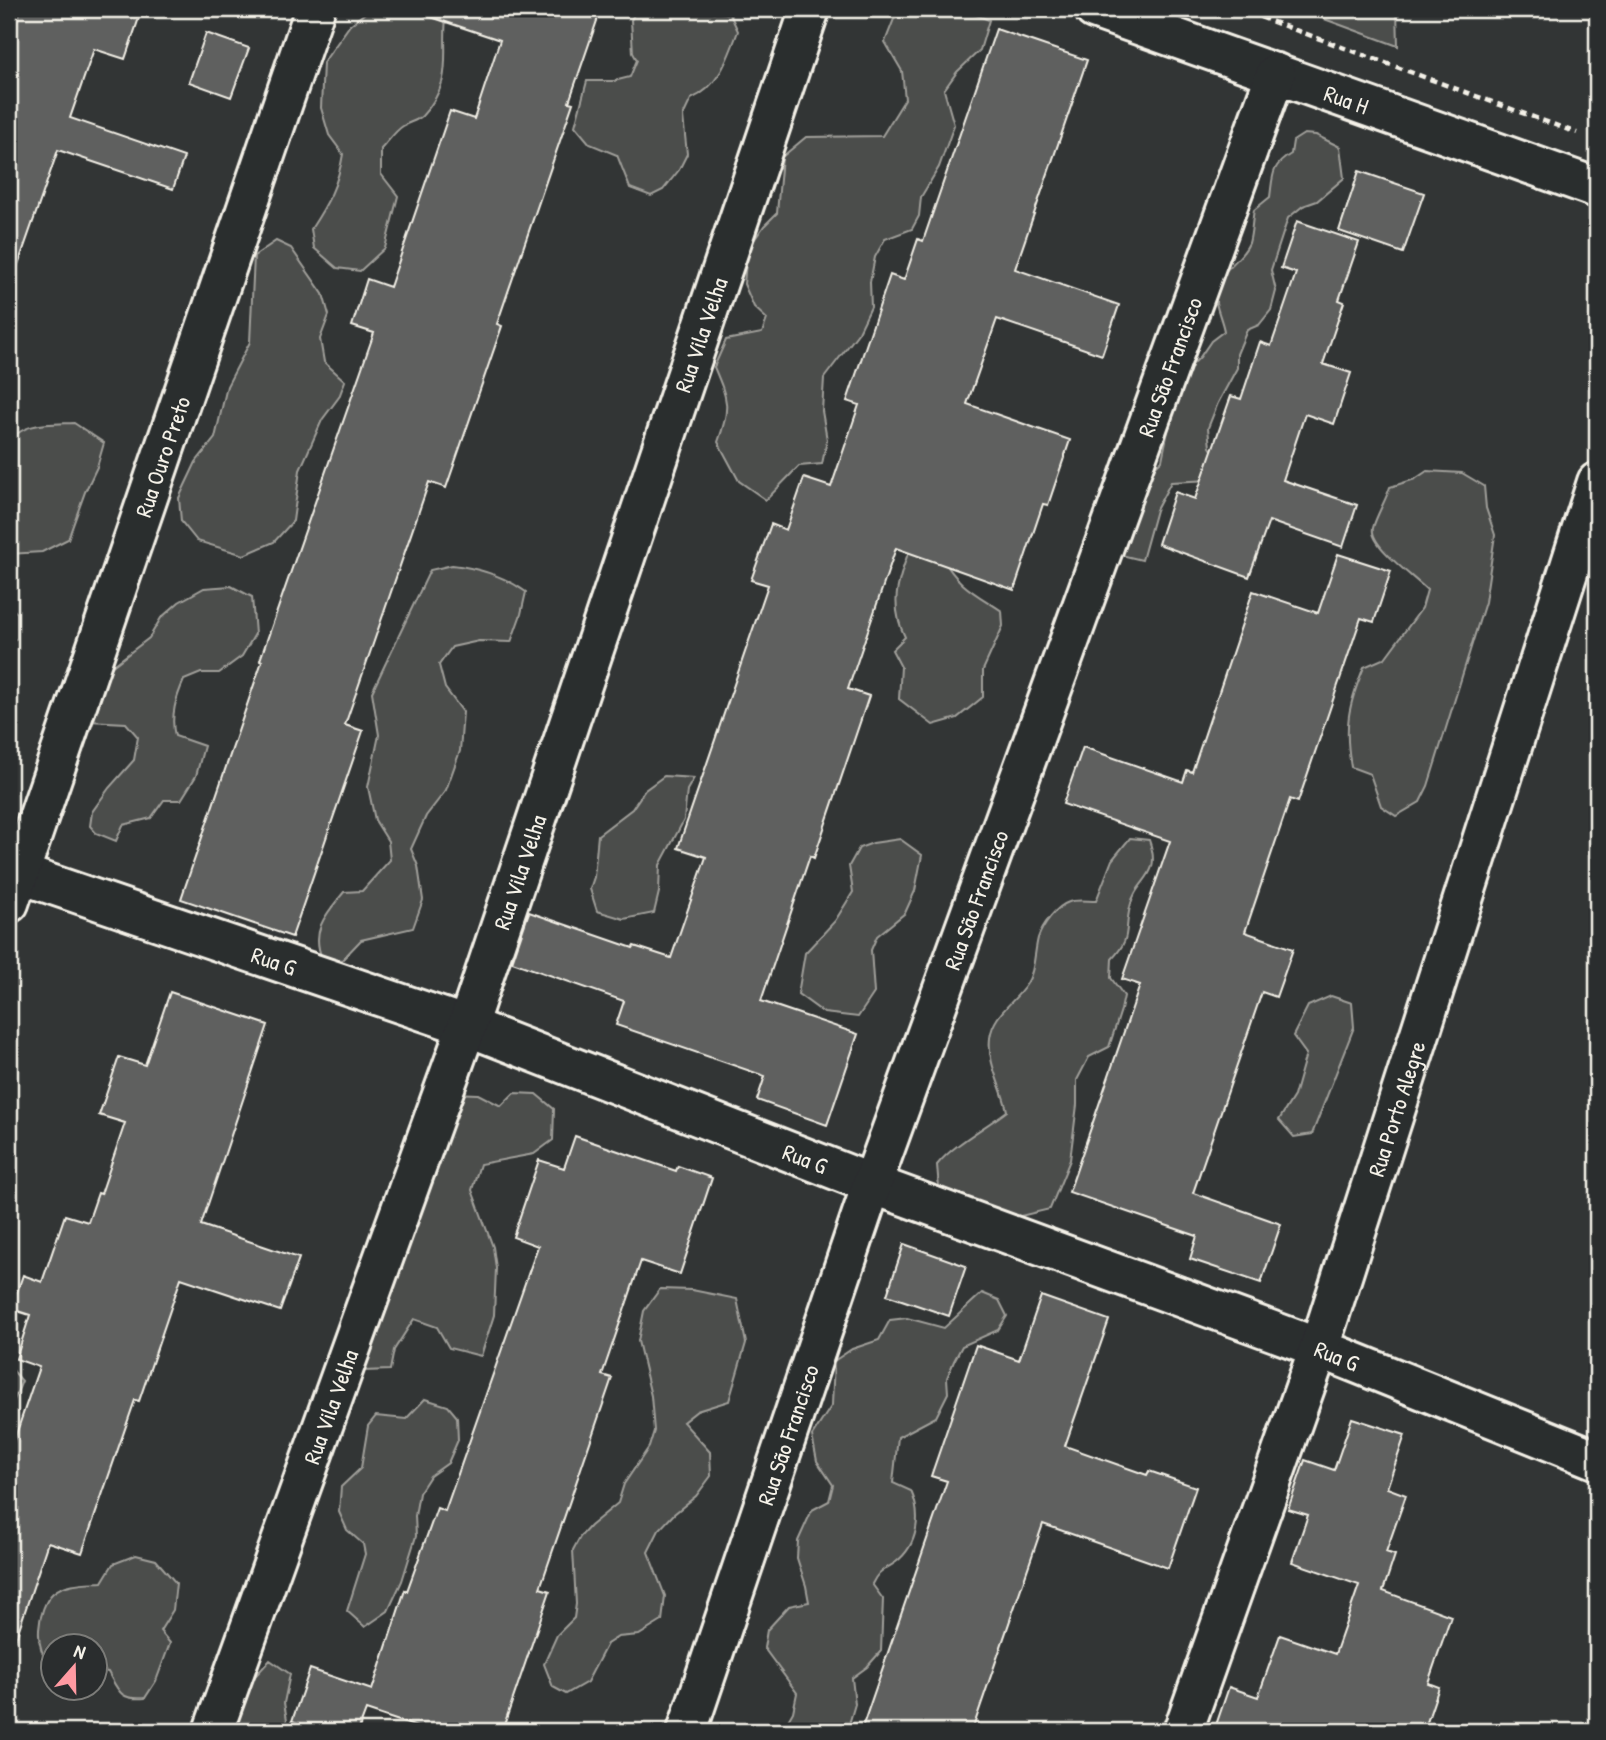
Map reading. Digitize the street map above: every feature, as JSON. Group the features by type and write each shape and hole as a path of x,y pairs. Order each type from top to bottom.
{"street":[{"name":"Rua Ouro Preto","path":"12,882 315,9"},
{"name":"Rua Vila Velha","path":"213,1731 467,1026 810,9"},
{"name":"Rua H","path":"1094,9 1597,188"},
{"name":"Rua São Francisco","path":"687,1731 872,1184 1276,72"},
{"name":"Rua Porto Alegre","path":"1184,1731 1319,1348 1597,482"},
{"name":"Rua G","path":"12,882 467,1026 872,1184 1319,1348 1597,1460"}],"path":[{"path":"1238,9 1584,136"}],"shaded area":[{"path":"370,9 447,9 445,64 440,89 433,102 422,116 400,128 381,149 381,174 398,196 385,248 360,271 337,268 314,248 311,229 332,193 343,154 329,135 321,108 323,63 350,25"},
{"path":"637,9 696,10 730,14 738,31 716,79 701,94 691,99 683,116 687,154 679,170 663,190 651,196 630,188 617,155 590,144 575,126 587,81 614,81 630,77 637,60 633,53 631,20"},
{"path":"913,9 961,12 989,20 980,50 957,72 944,90 954,125 939,167 921,197 919,216 912,229 885,239 875,257 870,282 871,307 859,332 824,378 822,411 827,440 822,464 799,466 766,500 739,481 718,442 725,420 726,404 714,367 726,340 762,333 767,319 754,307 744,284 747,250 777,213 782,157 806,137 882,136 905,99 902,71 885,42 894,19"},
{"path":"1297,9 1397,9 1398,46"},
{"path":"1304,134 1316,135 1340,147 1344,178 1317,201 1303,206 1288,218 1271,270 1276,291 1271,310 1259,325 1247,330 1237,354 1237,368 1208,428 1210,447 1222,465 1211,480 1171,482 1156,510 1142,560 1121,555 1113,532 1144,477 1162,460 1176,392 1187,370 1211,341 1224,331 1216,302 1217,285 1249,243 1254,210 1270,197 1276,167 1291,154 1293,141"},
{"path":"276,241 291,248 323,294 329,315 320,339 324,362 345,381 339,397 322,420 300,470 293,521 274,542 244,555 197,541 181,521 179,498 196,462 215,438 227,386 250,342 254,256"},
{"path":"74,423 104,443 68,539 42,552 9,554 9,446 13,438 28,428"},
{"path":"1427,471 1462,473 1484,486 1486,508 1495,535 1485,602 1428,786 1420,802 1396,816 1381,806 1370,774 1351,767 1349,716 1364,667 1385,658 1422,608 1427,590 1385,552 1374,535 1373,528 1390,487 1415,479"},
{"path":"910,548 941,556 961,582 1002,611 1003,626 983,670 983,697 957,718 933,725 899,699 901,667 892,650 905,637 896,603 899,582"},
{"path":"452,565 491,574 526,592 521,614 511,642 479,641 452,647 439,665 445,688 463,712 460,751 446,790 426,816 411,849 418,866 423,900 413,928 361,940 342,960 322,958 318,939 326,915 344,892 362,891 390,860 388,841 375,820 368,787 379,735 372,692 430,570"},
{"path":"231,586 252,597 255,634 242,656 219,673 201,673 184,680 175,707 175,736 204,746 196,776 181,800 164,800 151,818 123,825 116,841 96,833 90,826 92,812 134,760 138,737 126,723 89,721 98,677 149,638 161,618 179,602 204,588"},
{"path":"9,606 17,613 17,638 9,644"},
{"path":"664,776 694,778 687,790 684,820 660,865 659,892 654,913 624,919 597,911 590,889 594,877 598,835 632,809 645,790"},
{"path":"1130,838 1149,840 1153,862 1147,877 1133,897 1125,940 1112,959 1111,978 1124,996 1121,1010 1109,1047 1089,1057 1077,1080 1077,1105 1070,1160 1050,1209 1004,1220 950,1204 939,1188 937,1165 961,1143 1007,1111 991,1057 990,1038 995,1022 1029,980 1038,938 1046,922 1064,904 1078,900 1096,901 1112,860"},
{"path":"900,839 922,855 915,891 905,913 877,936 871,950 874,993 858,1017 824,1013 798,994 805,953 835,921 853,892 849,866 859,848"},
{"path":"1331,996 1352,1003 1354,1027 1312,1134 1294,1137 1279,1120 1294,1096 1306,1054 1293,1036 1308,1006"},
{"path":"452,1093 478,1094 501,1106 514,1093 536,1094 554,1109 553,1140 534,1154 480,1164 472,1190 493,1247 496,1268 494,1315 481,1356 449,1348 437,1327 414,1319 394,1350 390,1370 364,1371 354,1358"},
{"path":"660,1289 692,1290 737,1299 746,1343 729,1401 697,1411 683,1422 710,1452 711,1476 696,1496 659,1530 648,1552 665,1596 662,1621 639,1635 618,1637 607,1644 587,1682 566,1694 553,1687 544,1664 557,1635 574,1618 576,1604 573,1550 590,1526 618,1503 624,1484 649,1447 654,1431 651,1396 638,1341 644,1311"},
{"path":"982,1293 999,1300 1007,1316 998,1330 962,1346 947,1378 948,1393 936,1417 898,1437 893,1483 911,1491 916,1510 916,1530 903,1555 880,1573 872,1584 883,1599 881,1651 867,1667 852,1678 855,1704 847,1731 782,1731 793,1712 797,1693 764,1648 767,1630 789,1606 809,1602 797,1558 798,1541 812,1510 829,1501 833,1485 817,1461 812,1436 832,1405 834,1361 852,1349 879,1340 890,1320 907,1318 944,1328"},
{"path":"9,1366 22,1381 9,1412"},
{"path":"425,1399 448,1406 457,1417 458,1440 448,1463 430,1476 419,1493 415,1516 416,1536 402,1581 388,1611 365,1627 347,1611 365,1554 363,1544 347,1530 339,1512 341,1487 361,1468 368,1426 376,1416 406,1419"},
{"path":"136,1555 156,1560 176,1583 173,1610 160,1631 170,1643 156,1681 145,1698 130,1698 118,1690 108,1672 108,1632 39,1632 43,1609 53,1593 70,1585 102,1582 113,1564"},
{"path":"270,1660 290,1674 284,1703 289,1731 218,1731 235,1698"}],"building":[{"path":"21,9 142,9 125,59 94,49 70,118 184,157 173,189 58,150 14,276 9,275 9,43"},
{"path":"426,9 601,9 569,102 573,103 497,324 502,326 446,488 429,482 345,725 363,731 292,937 181,899 262,661 260,660 374,333 352,326 367,279 390,287 450,111 474,119 500,40 425,15"},
{"path":"996,29 1087,60 1015,269 1119,305 1102,355 997,319 967,404 1070,440 1048,505 1043,504 1014,590 896,548 848,689 869,696 814,858 810,856 761,1001 858,1034 827,1125 757,1100 765,1076 616,1025 624,1001 512,962 529,912 633,948 634,946 671,958 706,857 678,848 768,585 751,580 771,524 786,530 804,478 831,487 859,405 847,401 890,275 904,280 918,239 923,241"},
{"path":"206,33 249,48 231,97 189,82"},
{"path":"1359,171 1424,193 1403,253 1339,231"},
{"path":"1297,221 1359,242 1339,300 1344,302 1323,364 1351,373 1334,424 1305,414 1283,480 1357,505 1343,547 1269,521 1249,577 1158,544 1175,492 1195,499 1231,396 1241,399 1260,342 1271,346 1296,273 1281,268"},
{"path":"1338,554 1391,571 1374,622 1361,618 1298,802 1290,799 1245,932 1293,949 1276,997 1262,992 1193,1193 1281,1224 1261,1283 1190,1259 1197,1236 1069,1192 1140,985 1122,979 1170,841 1063,804 1083,747 1183,782 1187,770 1192,772 1253,591 1318,613"},
{"path":"170,992 268,1025 201,1225 299,1258 280,1311 181,1278 139,1401 135,1400 82,1553 48,1542 15,1641 9,1640 9,1455 39,1367 16,1359 30,1315 11,1309 23,1275 42,1282 65,1215 88,1222 98,1193 101,1194 125,1123 99,1115 119,1057 145,1065"},
{"path":"575,1136 676,1171 678,1166 712,1178 680,1274 641,1261 602,1375 612,1378 540,1588 550,1591 502,1731 429,1731 366,1710 358,1731 323,1731 292,1721 310,1669 372,1690 405,1590 407,1591 437,1508 445,1511 538,1246 513,1237 539,1160 564,1168"},
{"path":"904,1244 966,1266 949,1316 887,1295"},
{"path":"1041,1296 1109,1320 1065,1446 1147,1475 1149,1471 1196,1487 1168,1568 1043,1524 972,1731 861,1731 947,1481 931,1476 976,1345 1019,1360"},
{"path":"1352,1418 1405,1435 1387,1488 1406,1495 1386,1552 1395,1555 1383,1591 1451,1616 1428,1683 1439,1687 1424,1731 1214,1731 1229,1687 1258,1697 1280,1635 1335,1654 1359,1585 1292,1562 1308,1515 1288,1509 1305,1460 1334,1470"}]}
